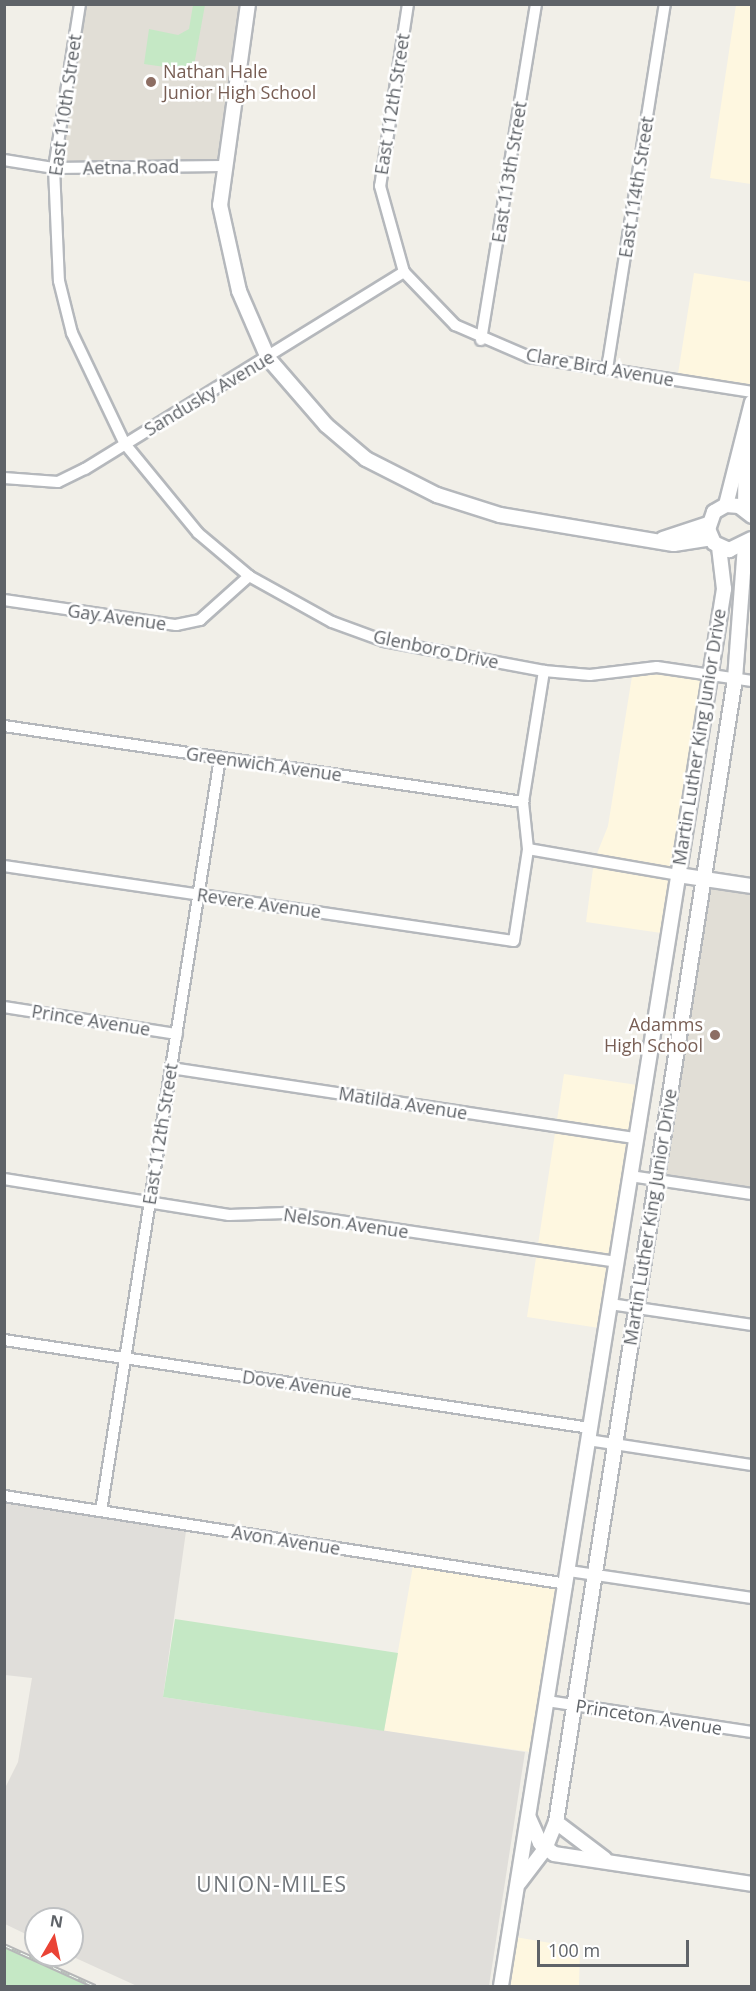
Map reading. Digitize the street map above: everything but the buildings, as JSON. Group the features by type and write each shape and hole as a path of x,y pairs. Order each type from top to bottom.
{"main road":[{"path":"248,4 222,166 225,242 268,358 326,425 366,459 428,491 500,514 663,539 674,544 713,536 748,542"},
{"path":"713,536 714,512 726,505 752,402"},
{"path":"726,505 750,514 746,425"},
{"name":"Martin Luther King Junior Drive","path":"501,1986 568,1577 708,675 724,589 713,536"},
{"name":"Martin Luther King Junior Drive","path":"550,1851 735,679 748,542"},
{"path":"678,875 752,886"},
{"path":"528,1816 550,1851 752,1884"},
{"path":"556,1822 609,1862"},
{"path":"517,1887 531,1868 550,1851"}],"street":[{"name":"East 110th Street","path":"80,4 54,168 59,281 72,333 124,444"},
{"name":"East 112th Street","path":"404,272 380,186 408,4"},
{"name":"East 113th Street","path":"481,340 536,4"},
{"name":"East 114th Street","path":"607,369 665,4"},
{"name":"Aetna Road","path":"4,160 54,168 222,166"},
{"name":"Clare Bird Avenue","path":"404,272 455,325 481,340 529,357 752,392"},
{"name":"Sandusky Avenue","path":"4,478 57,482 268,358 404,272"},
{"name":"Glenboro Drive","path":"124,444 171,506 249,576 332,622 384,641 544,671 590,675 657,667 708,675"},
{"name":"Gay Avenue","path":"4,600 176,625 200,620 249,576"},
{"path":"544,671 523,802 528,849 678,875"},
{"path":"708,675 752,681"},
{"name":"Greenwich Avenue","path":"4,726 523,802"},
{"name":"East 112th Street","path":"101,1511 220,758"},
{"name":"Revere Avenue","path":"4,866 514,940 528,849"},
{"name":"Prince Avenue","path":"4,1007 177,1034"},
{"name":"Matilda Avenue","path":"171,1068 636,1138"},
{"path":"630,1176 752,1194"},
{"name":"Nelson Avenue","path":"4,1179 229,1215 285,1213 616,1262"},
{"path":"610,1304 752,1325"},
{"name":"Dove Avenue","path":"4,1340 589,1434 615,1444 752,1465"},
{"name":"Avon Avenue","path":"4,1496 568,1577 594,1574 752,1598"},
{"name":"Princeton Avenue","path":"547,1701 752,1732"}],"shaded area":[{"name":"Nathan Hale Junior High School","path":"80,5 248,5 222,166 54,168"},
{"path":"736,5 751,5 751,184 710,178"},
{"path":"694,273 751,282 751,392 677,380"},
{"path":"633,670 708,675 668,934 586,922 594,861 608,826"},
{"name":"Adamms High School","path":"702,879 751,886 751,1194 655,1180"},
{"path":"564,1074 644,1086 606,1329 527,1317"},
{"path":"5,1496 187,1524 163,1697 525,1752 489,1986 137,1986 84,1962 84,1907 24,1907 24,1933 5,1924 4,1790 18,1762 32,1678 5,1675"},
{"path":"414,1560 567,1584 538,1753 384,1731"},
{"path":"509,1936 580,1948 579,1986 502,1986"}],"green space":[{"path":"193,5 205,5 193,71 144,64 149,29 178,35 189,29"},
{"path":"175,1619 398,1653 384,1731 163,1697"},
{"path":"4,1945 24,1954 24,1967 53,1967 95,1986 5,1986"}],"railway":[{"path":"4,1945 95,1986"}],"place":[{"name":"Nathan Hale Junior High School","path":"151,82"},
{"name":"Adamms High School","path":"715,1035"}],"district":[{"name":"UNION-MILES","path":"272,1884"}]}
